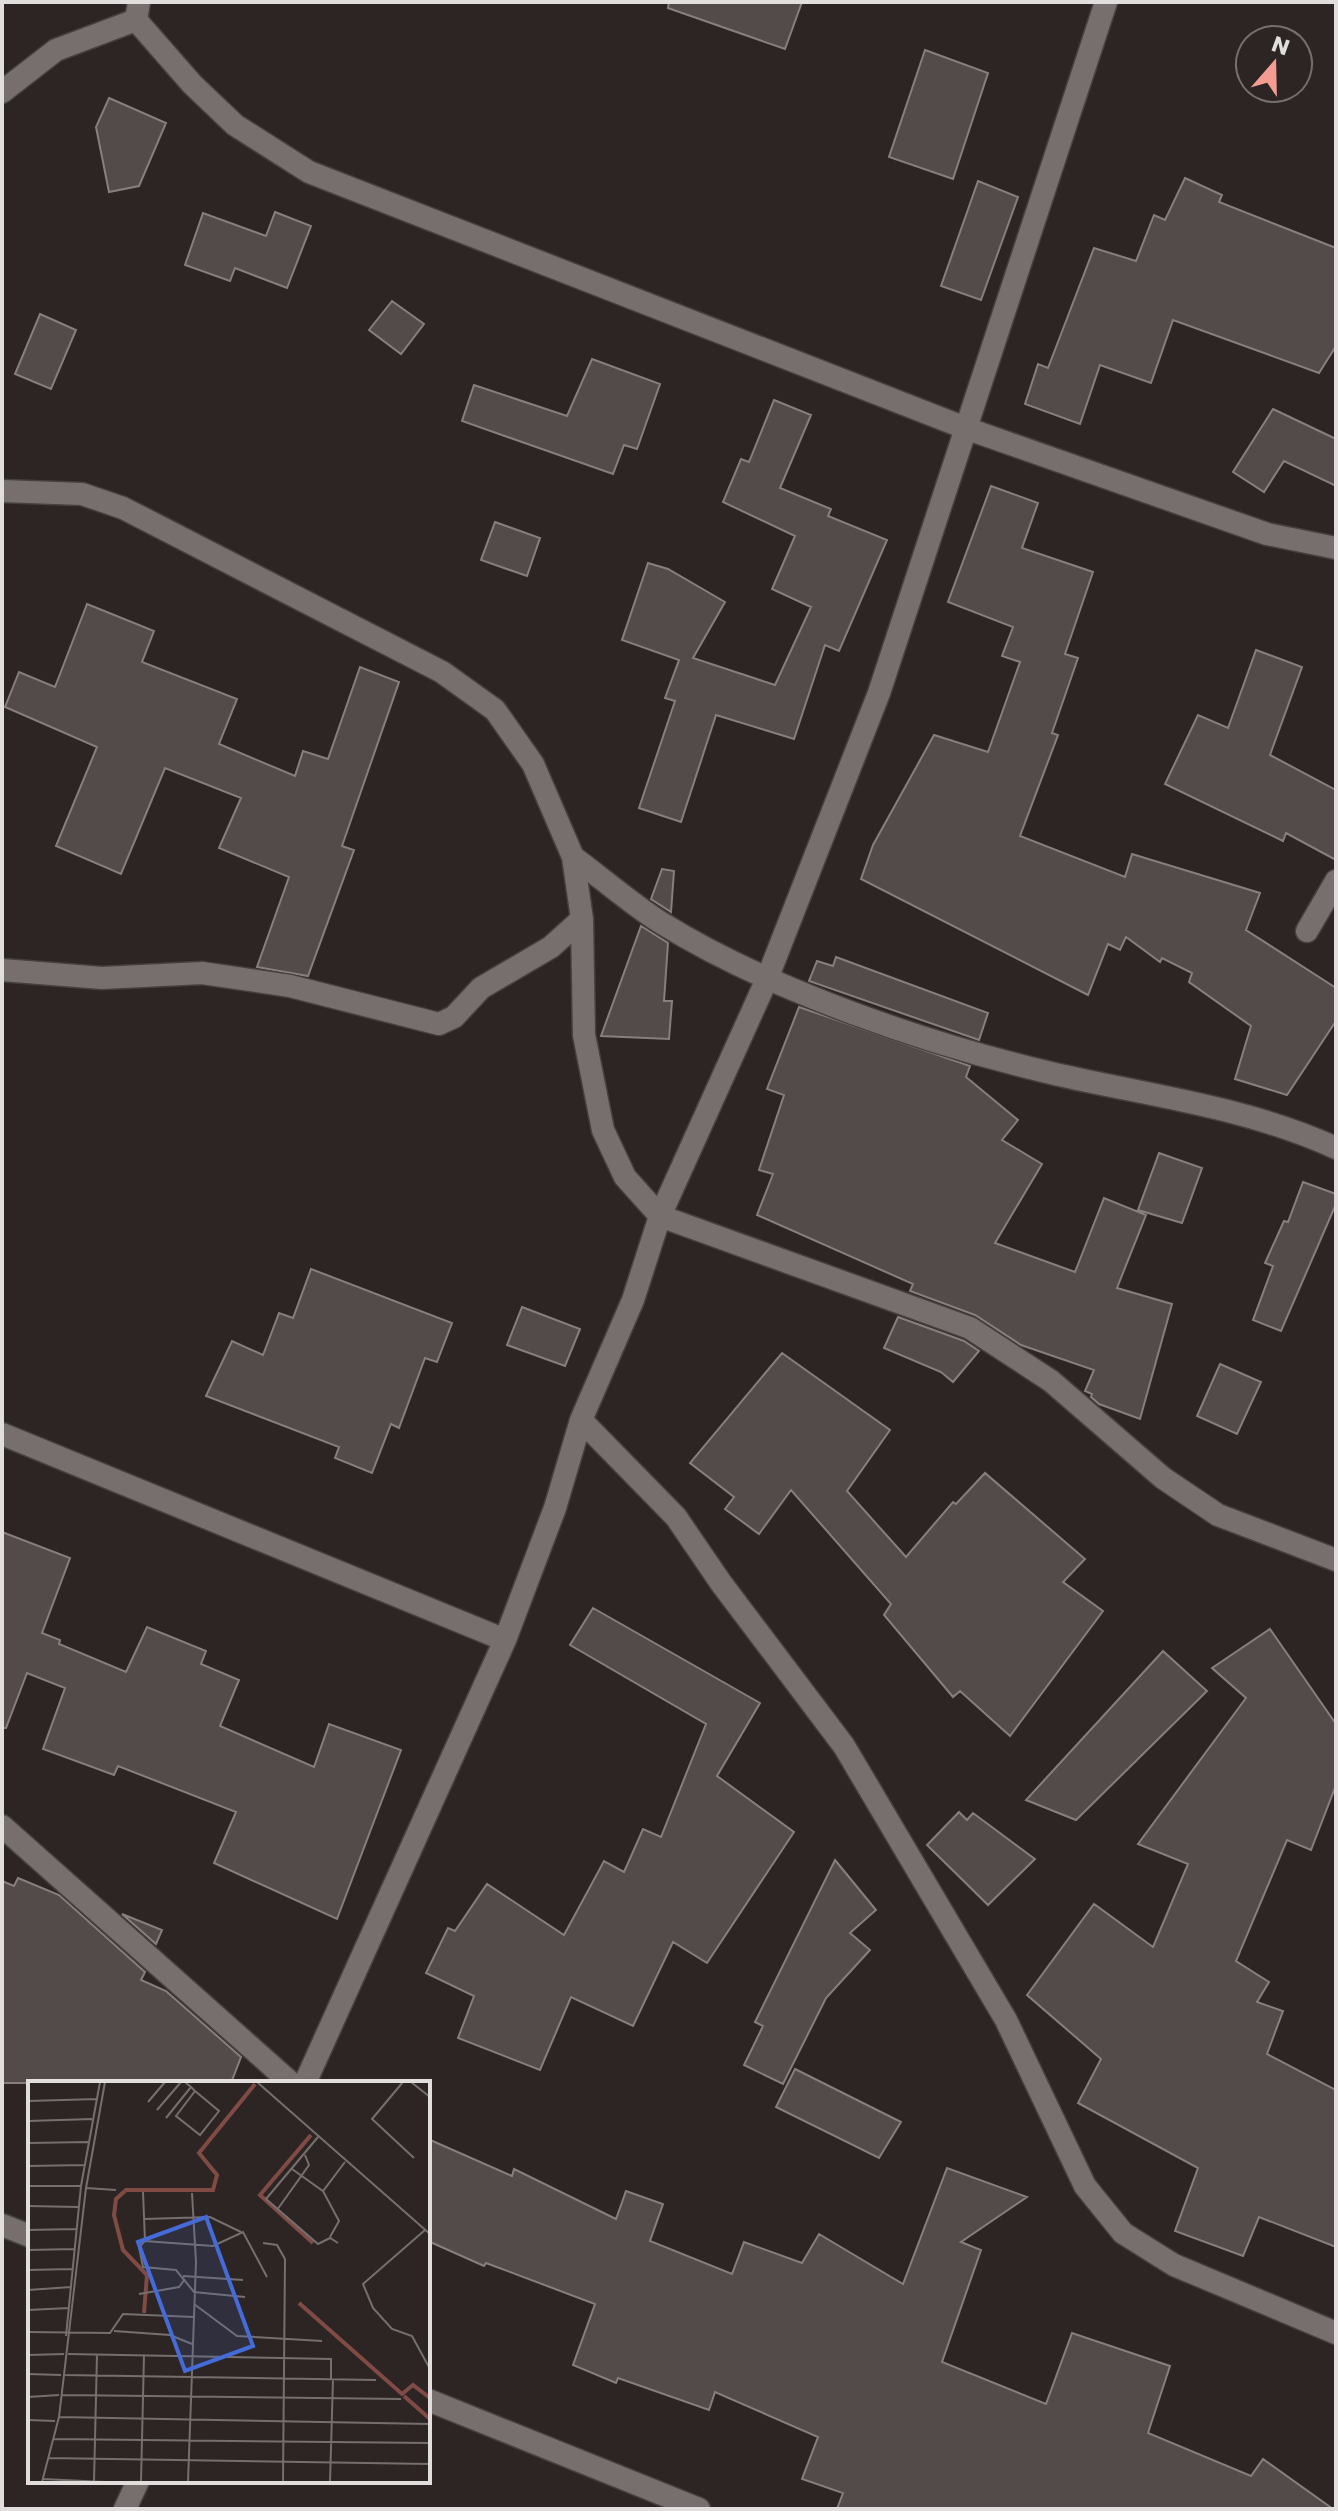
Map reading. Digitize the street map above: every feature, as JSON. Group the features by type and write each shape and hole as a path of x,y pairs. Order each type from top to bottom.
{"street":[{"path":"306,2081 505,1640 555,1508 581,1420 633,1300 660,1216 767,979 879,693 1106,2"},
{"path":"2,92 56,50 138,11 192,84 235,125 309,172 968,429 1267,534 1336,548"},
{"path":"2,491 82,494 123,508 442,672 495,710 533,764 573,857 582,919 584,1035 603,1130 625,1177 660,1216 970,1328 1051,1381 1163,1478 1218,1515 1336,1560"},
{"path":"573,857 660,922 767,979 905,1030 1054,1074 1211,1105 1294,1129 1336,1148"},
{"path":"1307,931 1336,881"},
{"path":"2,970 102,978 202,973 290,986 439,1024 454,1017 481,988 551,947 582,919"},
{"path":"581,1420 676,1517 721,1583 844,1746 1006,2020 1085,2186 1123,2233 1174,2265 1336,2333"},
{"path":"2,1434 505,1640"},
{"path":"2,1826 289,2081"},
{"path":"2,2225 28,2235"},
{"path":"430,2401 699,2509"},
{"path":"125,2509 137,2483"}],"building":[{"path":"669,2 802,2 785,49 668,8"},
{"path":"925,50 988,73 953,179 889,157"},
{"path":"109,98 166,123 139,186 109,192 96,127"},
{"path":"1185,178 1222,195 1219,202 1336,248 1336,346 1319,373 1173,320 1151,383 1100,365 1080,424 1025,404 1038,364 1048,368 1094,248 1136,261 1154,215 1165,220"},
{"path":"978,181 1018,197 981,300 941,286"},
{"path":"275,212 311,226 287,288 235,268 230,281 185,265 203,213 266,236"},
{"path":"392,301 424,324 401,354 369,330"},
{"path":"40,314 76,330 51,389 15,374"},
{"path":"592,359 660,384 637,449 624,445 613,474 462,421 474,385 567,416"},
{"path":"774,400 811,415 780,488 831,509 828,516 887,540 839,651 825,645 794,739 716,715 681,822 639,808 675,701 665,698 679,660 622,640 648,563 668,569 725,602 693,658 775,685 811,607 772,589 795,536 723,502 741,459 749,462"},
{"path":"1273,409 1336,439 1336,486 1284,461 1264,492 1233,472"},
{"path":"991,486 1038,503 1022,548 1093,572 1065,654 1078,658 1052,733 1058,735 1020,836 1125,877 1132,854 1260,893 1246,930 1336,988 1336,1021 1287,1095 1235,1079 1251,1026 1189,982 1192,973 1162,958 1160,962 1126,937 1120,950 1108,944 1088,995 861,879 873,845 934,735 988,752 1020,662 1002,656 1013,627 948,602"},
{"path":"495,522 540,538 527,576 481,560"},
{"path":"87,604 154,631 142,662 237,699 219,744 295,776 303,751 328,759 360,667 399,682 342,846 354,850 308,976 257,967 289,877 219,848 241,798 165,768 121,874 56,846 97,747 5,707 19,672 55,687"},
{"path":"1256,650 1302,667 1270,755 1336,790 1336,860 1286,833 1283,841 1165,784 1198,715 1228,728"},
{"path":"662,869 674,871 671,912 651,899"},
{"path":"641,926 668,943 664,1001 672,1001 669,1039 601,1036"},
{"path":"836,957 988,1013 979,1040 809,981 817,961 833,966"},
{"path":"799,1007 970,1066 966,1077 1018,1120 1002,1140 1042,1164 995,1243 1075,1272 1104,1198 1146,1215 1117,1288 1172,1304 1140,1419 1099,1404 1091,1397 1092,1394 1085,1391 1094,1370 1021,1345 975,1315 910,1291 913,1284 757,1215 773,1174 759,1170 784,1095 767,1089"},
{"path":"1159,1153 1202,1168 1182,1223 1138,1210"},
{"path":"1303,1182 1336,1194 1336,1204 1281,1331 1253,1320 1273,1266 1265,1263 1284,1221 1288,1222"},
{"path":"311,1269 452,1323 437,1362 425,1358 399,1428 391,1424 372,1473 335,1458 339,1447 206,1396 232,1341 263,1355 279,1313 293,1318"},
{"path":"522,1307 580,1329 565,1366 507,1345"},
{"path":"898,1317 964,1341 979,1351 953,1382 941,1372 884,1348"},
{"path":"782,1353 890,1430 847,1491 906,1557 953,1502 956,1504 985,1473 1085,1559 1063,1582 1103,1611 1010,1736 960,1691 953,1697 884,1615 891,1604 791,1490 759,1534 725,1509 734,1497 690,1463"},
{"path":"1220,1364 1261,1382 1237,1434 1197,1416"},
{"path":"2,1532 70,1558 42,1633 60,1640 59,1644 126,1672 147,1627 206,1651 201,1664 239,1680 220,1726 314,1767 329,1724 401,1750 337,1919 214,1863 236,1812 118,1766 114,1775 43,1749 65,1688 27,1673 6,1728 2,1728"},
{"path":"593,1608 760,1703 717,1776 794,1832 707,1963 673,1942 633,2026 571,1997 540,2070 458,2038 474,1996 426,1973 448,1928 455,1931 487,1884 564,1935 604,1861 624,1872 643,1829 661,1837 706,1724 570,1645"},
{"path":"1270,1629 1336,1724 1336,1785 1311,1850 1287,1840 1236,1961 1269,1982 1257,2002 1283,2011 1267,2054 1336,2090 1336,2247 1259,2217 1243,2256 1175,2231 1198,2168 1078,2103 1101,2059 1027,1995 1094,1904 1153,1947 1188,1864 1138,1844 1246,1698 1212,1668"},
{"path":"1163,1651 1207,1691 1076,1820 1026,1800"},
{"path":"959,1812 967,1820 973,1813 1035,1859 988,1905 927,1845"},
{"path":"835,1860 876,1910 850,1933 870,1950 826,1998 783,2084 744,2065 763,2026 755,2022"},
{"path":"18,1878 59,1895 145,1972 141,1980 166,1991 241,2057 232,2081 2,2083 2,1881 14,1886"},
{"path":"122,1914 162,1930 156,1944"},
{"path":"795,2069 901,2122 879,2158 776,2107"},
{"path":"430,2140 512,2176 514,2169 616,2219 626,2191 663,2204 650,2241 732,2274 744,2242 802,2263 819,2234 903,2284 947,2168 1027,2197 961,2242 981,2250 942,2362 1046,2404 1072,2333 1170,2366 1148,2433 1251,2476 1263,2459 1333,2509 837,2509 843,2493 802,2479 818,2437 715,2392 709,2410 618,2378 616,2383 573,2365 595,2304 486,2263 484,2266 430,2242"}]}
